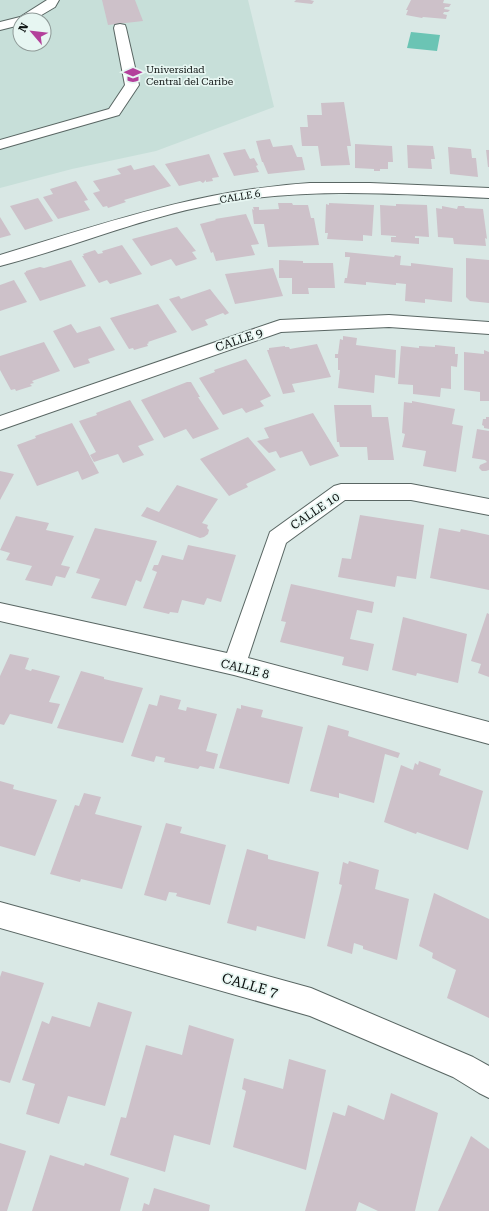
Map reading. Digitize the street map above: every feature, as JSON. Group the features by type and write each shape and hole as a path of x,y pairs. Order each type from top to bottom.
{"street":[{"path":"38,12 51,4 53,0"},
{"path":"0,26 12,23"},
{"path":"0,145 114,112 132,85 120,28"},
{"name":"CALLE 6","path":"0,261 175,208 251,193 332,186 489,193"},
{"name":"CALLE 9","path":"0,423 280,326 388,321 489,328"},
{"name":"CALLE 10","path":"234,665 277,538 341,492 411,492 489,507"},
{"name":"CALLE 8","path":"0,612 234,665 489,733"},
{"name":"CALLE 7","path":"0,915 311,1002 463,1067 489,1083"}],"shaded area":[{"name":"Universidad Central del Caribe","path":"0,0 248,0 274,107 156,151 72,169 0,188"}],"green space":[{"path":"411,32 440,35 437,51 407,48"}],"building":[{"path":"102,0 135,0 143,21 108,25"},
{"path":"296,0 314,1 312,4 294,2"},
{"path":"411,0 444,0 443,3 451,4 449,7 445,7 444,9 450,10 448,12 444,12 443,14 447,15 446,19 422,18 406,15 408,10 406,10"},
{"path":"344,102 351,146 347,146 350,165 321,166 318,146 302,146 300,127 308,127 307,115 322,115 321,103"},
{"path":"270,139 273,147 292,145 297,157 302,157 305,170 268,174 262,162 256,141"},
{"path":"355,144 392,146 393,162 388,162 388,169 380,169 380,171 374,171 374,169 355,168"},
{"path":"407,145 433,146 435,159 431,159 432,169 408,168"},
{"path":"448,147 471,149 472,158 476,158 478,177 450,174"},
{"path":"245,149 250,159 254,158 258,165 256,166 259,172 234,176 223,153"},
{"path":"486,150 489,150 489,167 488,167"},
{"path":"209,154 219,177 212,178 213,181 206,182 206,180 203,183 200,181 179,186 165,164"},
{"path":"131,165 134,170 154,165 171,186 124,200 126,202 108,208 107,206 103,207 93,193 100,191 93,181 121,174 117,169"},
{"path":"76,181 88,200 84,201 90,210 58,219 43,197 53,194 50,189"},
{"path":"38,198 53,221 25,230 10,206"},
{"path":"278,203 308,205 311,218 314,218 319,245 268,247 264,224 254,224 252,209 254,210 253,207 259,207 259,210 279,209"},
{"path":"329,203 374,205 372,236 363,235 363,241 327,239 328,233 325,233 326,204 329,205"},
{"path":"396,204 427,205 429,237 415,236 415,238 419,238 419,244 391,242 391,237 396,236 381,235 380,205 396,206"},
{"path":"442,206 457,209 458,206 464,206 465,208 483,209 487,239 485,238 486,246 454,244 453,238 438,237 436,208 442,209"},
{"path":"246,214 259,244 251,245 255,255 216,261 213,252 211,253 200,224 216,220 215,219"},
{"path":"0,217 11,235 0,238"},
{"path":"177,227 196,251 192,252 197,259 176,266 171,259 151,266 132,239"},
{"path":"122,245 142,274 110,284 107,280 99,283 82,256 84,256 83,254 95,250 98,254 103,253 102,251"},
{"path":"345,252 394,257 395,255 401,256 400,265 411,266 411,263 453,268 452,302 425,299 425,303 405,301 406,284 396,283 396,285 366,282 366,285 344,283 345,278 347,278 350,257 345,257"},
{"path":"466,258 489,260 489,303 470,301 466,297"},
{"path":"71,260 86,286 40,301 24,273 40,267 44,268"},
{"path":"279,260 303,261 303,263 333,263 335,288 308,288 309,294 292,294 292,278 279,278"},
{"path":"273,268 283,296 235,304 225,274"},
{"path":"14,280 27,302 0,311 0,285"},
{"path":"210,289 229,313 225,315 223,313 205,320 208,325 192,331 169,299 179,296 181,299"},
{"path":"158,304 177,332 148,342 148,346 134,350 133,348 129,349 110,318"},
{"path":"71,324 77,333 100,326 115,350 88,359 90,363 74,368 53,331"},
{"path":"343,336 357,338 356,345 396,350 395,378 375,375 374,393 338,388 340,370 338,370 338,358 335,358 335,354 338,354 340,339 343,340"},
{"path":"44,342 60,371 32,381 34,383 30,384 32,386 16,391 15,389 11,390 0,370 0,356"},
{"path":"317,344 331,377 292,384 295,392 283,394 267,350 269,350 269,348 285,346 289,347 290,349"},
{"path":"435,345 455,347 455,354 458,354 457,367 451,366 451,389 441,388 440,397 413,394 413,385 398,384 401,346 419,348 419,346 435,347"},
{"path":"484,350 489,352 489,401 480,401 480,392 464,390 464,352 484,354"},
{"path":"246,359 271,396 260,401 264,406 246,413 242,408 223,415 199,378 215,372 214,370"},
{"path":"187,382 191,382 200,397 198,397 219,429 193,439 186,429 164,438 141,400"},
{"path":"130,400 154,440 138,446 144,455 123,463 118,454 94,462 90,455 96,452 79,421 97,415 96,413"},
{"path":"412,401 455,409 452,424 463,426 456,472 423,466 426,451 402,447 405,434 402,433 404,402 412,403"},
{"path":"334,405 371,405 372,417 388,417 394,460 368,460 367,447 340,447 339,442 337,442"},
{"path":"313,413 339,456 310,466 302,451 280,458 276,451 269,453 257,441 269,438 264,428"},
{"path":"486,417 489,417 489,429 484,428 482,425 483,419 486,419"},
{"path":"72,423 99,473 82,480 78,471 37,486 17,445 36,438 35,436"},
{"path":"477,429 489,431 489,470 486,471 482,471 479,468 480,465 487,462 485,460 472,458"},
{"path":"248,437 276,470 246,484 248,487 229,496 200,459"},
{"path":"0,471 14,474 0,500"},
{"path":"177,485 218,499 202,523 208,525 207,528 209,530 208,534 204,537 200,538 141,516 147,507 159,512"},
{"path":"360,515 424,525 416,579 397,576 395,587 338,577 342,558 351,559"},
{"path":"16,516 49,523 46,530 74,536 61,565 70,567 65,578 56,576 52,586 25,580 32,566 6,560 10,553 0,550"},
{"path":"95,528 157,541 141,582 136,580 126,606 91,598 100,579 76,573"},
{"path":"439,528 460,532 461,529 489,535 489,590 430,578"},
{"path":"188,545 236,555 221,602 207,598 204,605 182,600 178,613 170,612 169,614 143,608 157,572 152,570 154,565 158,565 162,555 183,560"},
{"path":"291,584 374,602 372,613 357,610 350,639 374,644 368,671 342,665 344,657 280,642 286,622 281,621"},
{"path":"487,613 489,614 489,677 478,673 481,664 471,661"},
{"path":"403,617 467,634 458,683 417,673 416,676 392,670"},
{"path":"10,654 29,658 25,669 31,671 32,669 60,676 49,702 60,704 52,724 10,714 4,725 0,724 0,676"},
{"path":"81,671 104,677 104,679 143,688 123,743 57,728"},
{"path":"160,695 181,700 178,709 186,711 187,707 217,714 206,751 218,754 214,769 200,766 198,769 164,762 165,758 156,756 154,762 131,756 149,704 157,706"},
{"path":"241,705 263,710 261,717 303,727 289,784 219,768 237,708 241,709"},
{"path":"328,725 349,731 348,736 400,753 398,758 385,754 374,803 339,793 339,798 310,791"},
{"path":"419,761 441,769 439,775 483,791 468,850 417,832 416,834 384,822 401,765 413,770 415,763 418,765"},
{"path":"0,781 14,785 13,789 57,800 35,856 0,846"},
{"path":"84,793 101,797 95,814 142,826 122,889 81,879 80,882 50,874 75,805 79,806"},
{"path":"166,823 182,827 180,833 226,845 210,905 176,896 177,893 169,892 166,901 144,895"},
{"path":"247,849 268,855 268,859 319,872 305,939 257,926 256,931 227,923"},
{"path":"349,861 379,870 375,889 409,899 397,960 363,949 363,946 354,943 352,954 327,946 342,885 339,884 343,862 348,864"},
{"path":"434,893 489,919 489,1018 447,998 456,970 432,958 433,953 419,946"},
{"path":"2,971 44,983 10,1083 0,1080 0,977"},
{"path":"98,1002 132,1012 105,1106 68,1096 59,1124 26,1114 35,1084 22,1080 42,1021 49,1024 52,1016 90,1027"},
{"path":"189,1025 234,1039 210,1145 174,1135 165,1172 110,1155 121,1117 126,1118 146,1045 182,1055"},
{"path":"289,1059 326,1070 306,1170 233,1147 246,1091 242,1089 244,1078 283,1089"},
{"path":"391,1093 438,1113 415,1211 378,1211 359,1202 356,1211 305,1211 333,1112 345,1116 348,1105 384,1120"},
{"path":"471,1136 489,1149 489,1211 438,1211"},
{"path":"0,1143 26,1151 7,1211 0,1211"},
{"path":"50,1155 84,1166 85,1163 129,1178 120,1211 32,1211"},
{"path":"154,1188 210,1205 209,1211 142,1211 144,1203 149,1205"}],"place":[{"name":"Universidad Central del Caribe","path":"133,75"}]}
